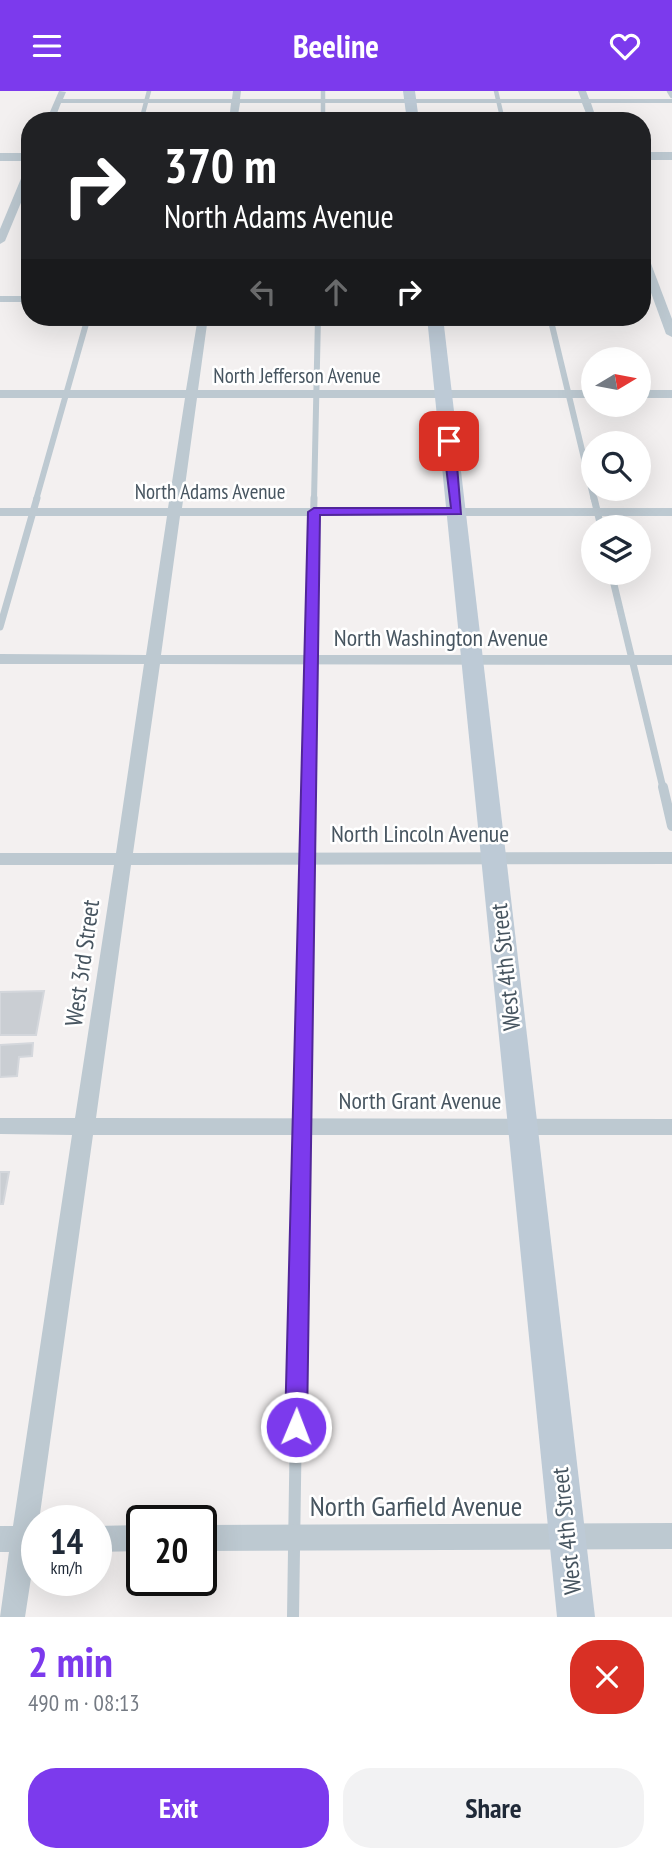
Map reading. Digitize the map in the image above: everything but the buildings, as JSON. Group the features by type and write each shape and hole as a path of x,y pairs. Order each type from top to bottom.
{"main road":[{"name":"West 4th Street","path":"436,326 576,1617"}],"street":[{"path":"54,112 62,91"},
{"path":"58,101 146,101 236,96 584,96 672,99"},
{"path":"651,156 672,156"},
{"path":"0,157 21,157"},
{"path":"0,241 21,191"},
{"path":"651,277 672,334"},
{"path":"651,298 672,298"},
{"path":"0,299 21,299"},
{"name":"West 3rd Street","path":"12,1617 20,1540 202,326"},
{"name":"North Jefferson Avenue","path":"0,394 581,394"},
{"path":"651,394 672,394"},
{"name":"North Adams Avenue","path":"0,512 672,512"},
{"name":"North Washington Avenue","path":"0,659 672,660"},
{"name":"North Lincoln Avenue","path":"0,859 672,857"},
{"name":"North Grant Avenue","path":"0,1126 672,1127"},
{"name":"North Garfield Avenue","path":"217,1538 672,1536"}],"lane":[{"path":"143,112 149,91"},
{"path":"669,91 672,99"},
{"path":"0,627 85,326"},
{"path":"293,1617 305,857 318,326"},
{"path":"552,326 598,515"},
{"path":"614,585 672,826"}],"route":[{"path":"296,1427 305,857 314,512 457,512 449,441"}]}
